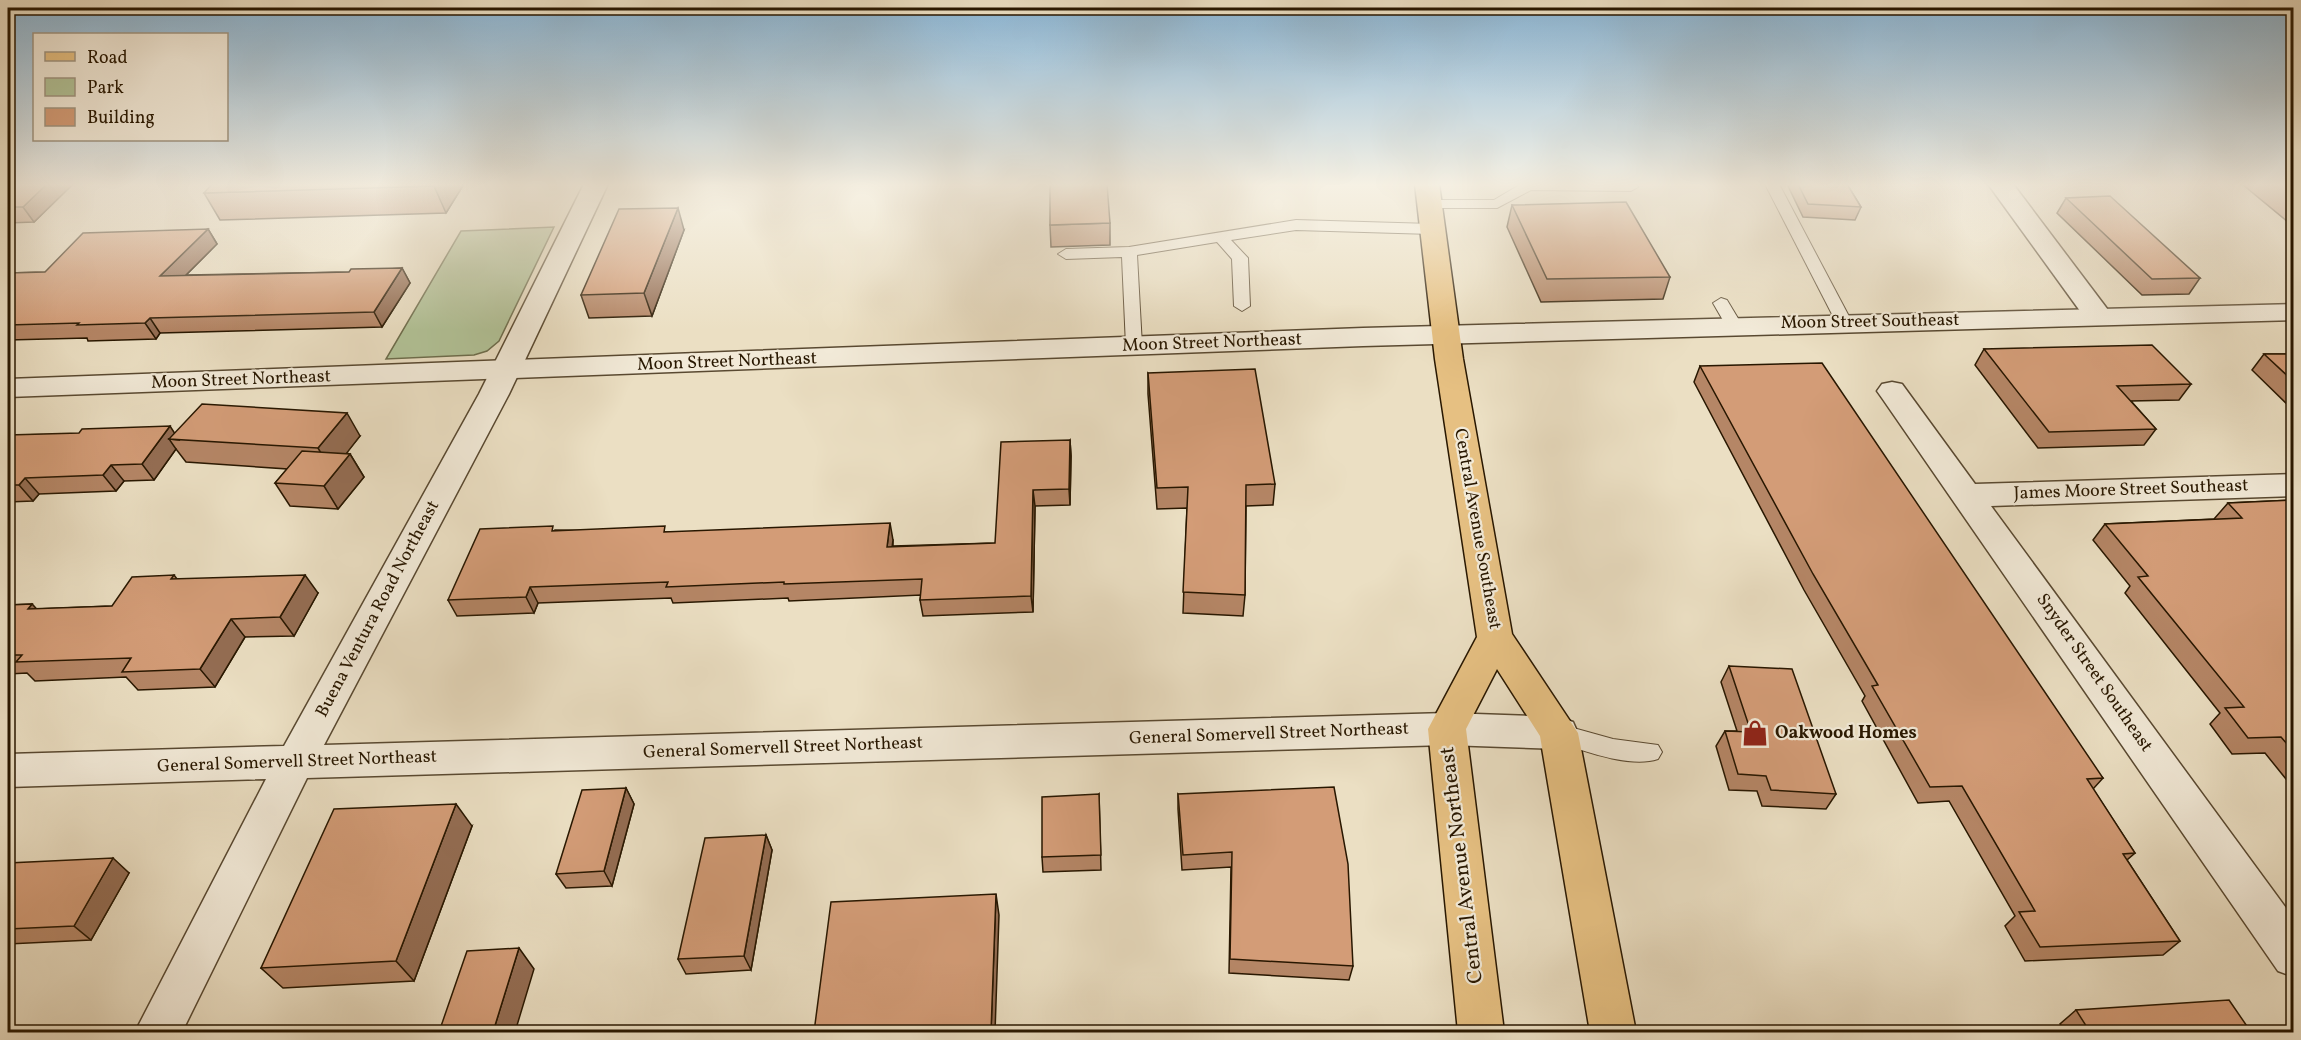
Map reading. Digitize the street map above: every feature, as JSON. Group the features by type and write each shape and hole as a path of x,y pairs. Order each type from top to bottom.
{"main road":[{"name":"Central Avenue Southeast","path":"1433,233 1446,334 1495,637 1558,733 1613,1032"},
{"name":"Central Avenue Northeast","path":"1481,1032 1447,729 1495,637"}],"street":[{"name":"Buena Ventura Road Northeast","path":"158,1032 294,762 507,370 573,233"},
{"path":"2036,233 2098,316"},
{"name":"Moon Street Southeast","path":"1446,334 1728,314 1844,322 2294,312"},
{"name":"Moon Street Northeast","path":"8,387 1446,334"},
{"name":"Snyder Street Southeast","path":"1892,391 1969,495 2294,956"},
{"name":"James Moore Street Southeast","path":"1969,495 2294,485"},
{"name":"General Somervell Street Northeast","path":"8,770 1447,729 1558,733"}],"lane":[{"path":"1066,254 1129,252 1253,233"},
{"path":"1797,233 1844,322"},
{"path":"1221,238 1240,258 1242,306"},
{"path":"1129,252 1134,346"},
{"path":"1558,733 1613,749 1650,752"}],"green space":[{"path":"460,233 551,233 499,341 487,351 474,355 386,359"}],"building":[{"path":"83,233 204,233 160,276 349,272 351,269 402,268 374,312 150,318 145,323 8,325 8,273 45,272"},
{"path":"609,233 668,233 644,293 581,295"},
{"path":"1525,233 1644,233 1670,277 1547,279"},
{"path":"2103,233 2150,233 2200,278 2152,279"},
{"path":"2152,345 2191,384 2117,386 2156,429 2049,432 1984,349"},
{"path":"2264,354 2294,354 2294,382"},
{"path":"1822,363 2103,778 2087,779 2135,853 2123,854 2180,941 2040,947 2019,912 2035,911 1962,786 1930,787 1872,686 1878,685 1813,574 1700,366"},
{"path":"1255,369 1275,484 1246,485 1245,595 1183,592 1188,487 1157,488 1148,373"},
{"path":"202,404 347,413 318,448 169,439"},
{"path":"170,426 142,464 111,465 103,475 25,478 19,485 8,485 8,435 79,433 82,429"},
{"path":"1070,440 1069,489 1033,490 1031,596 920,600 922,579 666,587 668,582 530,587 526,597 448,600 480,529 553,526 552,531 665,526 664,532 890,523 887,547 995,543 1001,442"},
{"path":"302,451 350,454 324,486 275,483"},
{"path":"2294,500 2294,752 2281,737 2248,738 2225,708 2244,707 2138,577 2148,576 2105,524 2242,518 2228,503"},
{"path":"174,575 171,579 305,575 280,617 231,619 200,669 122,672 131,658 16,662 22,655 8,655 8,605 32,604 28,609 112,606 132,577"},
{"path":"1729,666 1792,669 1836,794 1771,790 1766,776 1738,774 1725,731 1751,732"},
{"path":"1334,787 1348,864 1353,966 1230,959 1232,852 1183,855 1178,794"},
{"path":"626,788 604,871 556,874 582,790"},
{"path":"1099,794 1101,855 1042,857 1042,797"},
{"path":"456,804 396,961 261,968 334,809"},
{"path":"766,835 744,956 678,959 705,838"},
{"path":"113,858 74,926 8,929 8,863"},
{"path":"996,894 991,1032 814,1032 831,902"},
{"path":"519,948 493,1032 439,1032 467,951"},
{"path":"2229,1000 2251,1032 2090,1032 2076,1010"}],"place":[{"name":"Oakwood Homes","path":"1755,733"}]}
